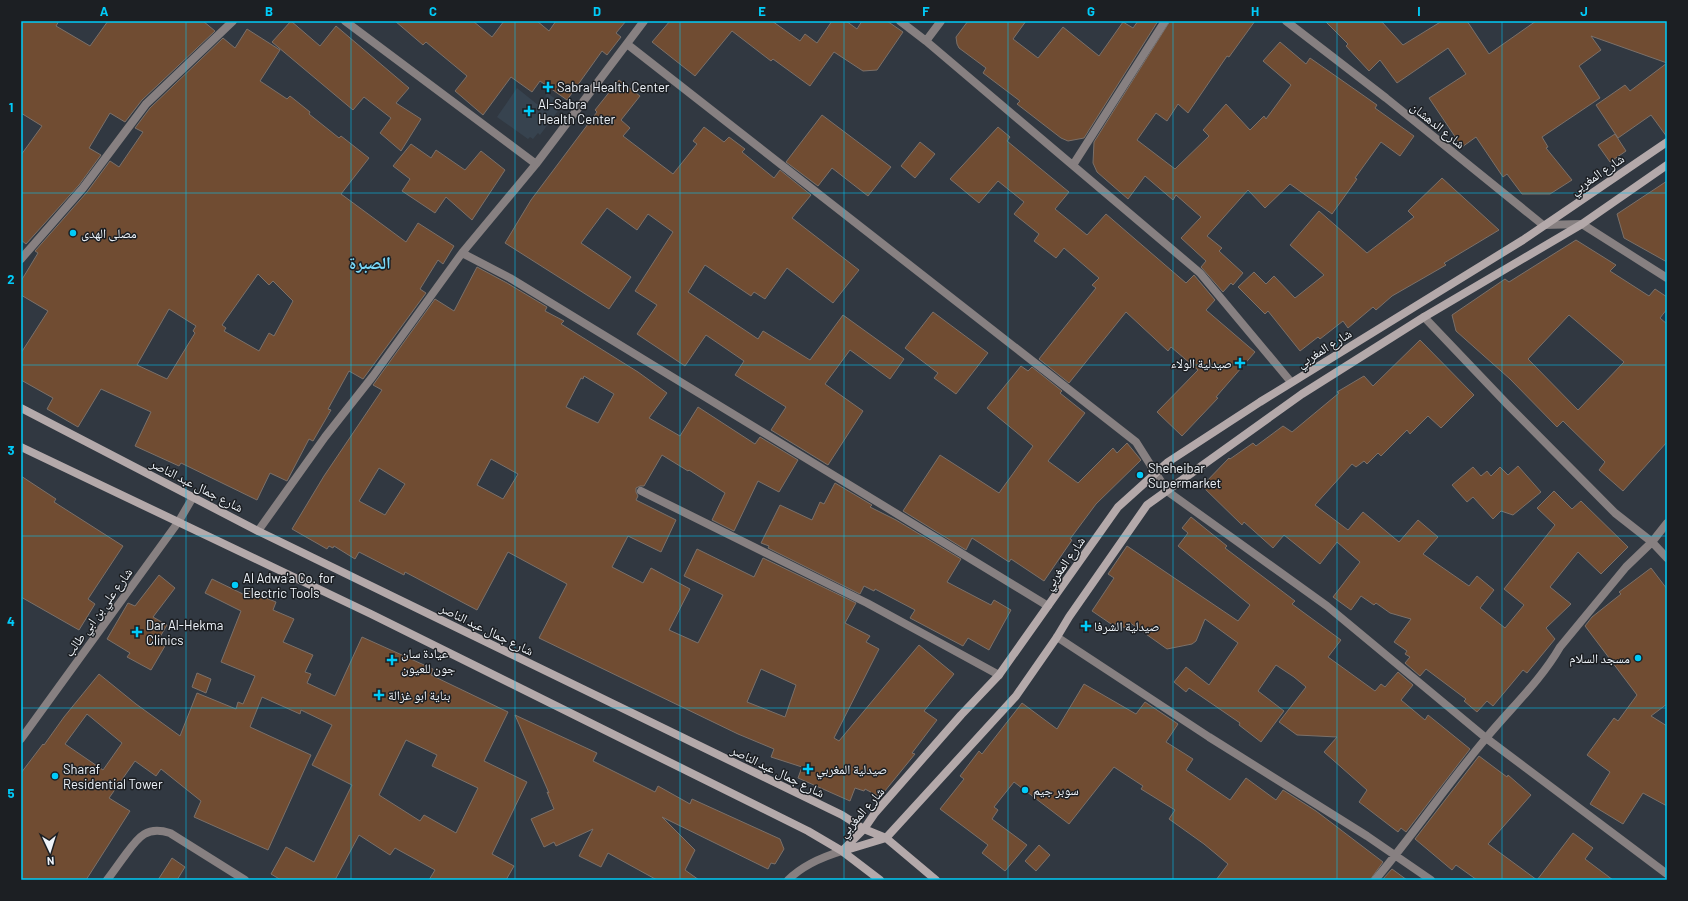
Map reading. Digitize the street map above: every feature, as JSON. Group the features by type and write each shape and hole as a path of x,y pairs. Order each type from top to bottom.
{"main road":[{"name":"شارع المغربي","path":"842,851 864,829 875,813 956,721 999,675 1118,506 1168,462 1291,382 1523,240 1667,142"},
{"name":"شارع المغربي","path":"842,851 886,838 1016,696 1057,637 1068,617 1147,505 1302,394 1424,317 1582,224 1667,166"},
{"name":"شارع جمال عبد الناصر","path":"21,408 258,531 835,812 864,829 886,838 936,880"},
{"path":"21,447 179,521 371,614 808,831 842,851 880,880"}],"street":[{"path":"21,259 83,188 146,104 233,21"},
{"path":"345,21 536,164"},
{"path":"258,531 325,436 372,376 462,253 536,164 644,21"},
{"path":"900,21 926,41 1200,273 1291,382"},
{"path":"926,41 942,21"},
{"path":"1072,165 1165,21"},
{"name":"شارع الدهشان","path":"1286,21 1386,98 1543,225"},
{"path":"627,44 1136,442 1168,491 1327,606 1486,738 1667,874"},
{"path":"1543,225 1582,224 1667,278"},
{"path":"462,253 510,278 1048,606"},
{"path":"1424,317 1507,404 1615,513 1652,542 1667,558"},
{"path":"641,491 867,603 999,675"},
{"name":"شارع علي بن ابي طالب","path":"21,739 179,521 194,497"},
{"path":"1375,880 1396,856 1486,738 1552,662 1560,647 1626,567 1652,542 1667,523"},
{"path":"1057,637 1202,732 1367,836 1430,880"},
{"path":"107,880 136,839 144,833 152,830 162,830 170,833 245,880"},
{"path":"788,880 796,872 821,857 842,851"}],"shaded area":[{"name":"Al-Sabra Health Center","path":"517,88 538,105 541,100 547,104 550,100 545,96 547,93 563,104 540,135 538,133 533,139 530,137 528,139 497,117"}],"building":[{"path":"21,21 59,21 56,26 90,46 108,21 203,21 215,31 142,100 125,122 110,113 89,148 101,155 79,185 26,244 21,240 21,155 42,126 21,113"},
{"path":"291,21 320,46 336,26 409,88 396,103 421,119 401,151 380,133 391,118 364,97 353,110 272,42"},
{"path":"395,21 473,21 492,37 504,21 537,21 549,31 556,21 626,21 616,33 621,37 607,55 602,51 567,100 540,81 532,92 511,77 483,115 455,91 467,76 426,42 423,45"},
{"path":"670,21 772,21 800,41 805,34 817,43 832,21 846,21 857,29 862,21 887,21 903,32 877,70 863,71 834,52 810,86 773,59 771,61 732,31 695,76 652,42"},
{"path":"968,21 1026,21 1013,39 1038,58 1063,27 1099,56 1123,22 1133,28 1138,21 1158,21 1084,138 1068,141 1061,138 1017,104 1020,101 983,73 986,68 959,48 956,37"},
{"path":"1170,21 1255,21 1229,57 1227,56 1188,113 1178,104 1167,121 1156,113 1137,140 1175,169 1209,136 1203,130 1226,104 1250,130 1264,116 1266,119 1291,85 1263,61 1280,42 1306,64 1310,58 1377,105 1375,108 1414,136 1400,156 1381,142 1355,178 1357,179 1332,214 1290,184 1265,208 1248,190 1207,236 1222,248 1219,251 1243,273 1233,285 1231,283 1223,292 1201,267 1206,261 1181,238 1201,217 1176,195 1173,200 1145,176 1128,199 1097,172 1093,163 1094,142"},
{"path":"1325,21 1381,21 1403,45 1442,21 1467,21 1489,54 1536,21 1667,21 1667,63 1591,36 1601,50 1579,66 1600,98 1542,137 1548,147 1546,148 1572,180 1550,194 1522,194 1507,174 1503,177 1476,137 1462,147 1429,98 1466,74 1448,48 1397,83 1380,60 1369,71 1346,46 1348,44"},
{"path":"247,29 280,50 260,81 287,99 290,96 310,112 309,114 339,138 341,136 369,158 341,194 406,242 418,223 454,246 443,264 438,260 420,289 426,293 363,379 349,371 328,409 331,410 313,441 309,439 287,481 270,473 257,500 181,463 179,466 135,446 151,412 101,389 78,427 47,409 53,398 21,380 21,353 48,311 21,295 21,281 38,253 35,251 87,192 110,161 119,167 143,132 135,128 150,108 223,38 235,48","holes":["258,274 269,285 273,281 293,301 274,336 269,333 259,351 224,331 226,328 222,325","169,309 196,326 193,331 195,333 167,379 137,365"]},
{"path":"1667,63 1667,137 1651,115 1618,138 1596,105 1625,85 1630,91"},
{"path":"619,80 640,96 621,120 630,128 623,136 673,174 697,144 693,141 704,127 724,142 729,137 745,149 742,152 774,178 780,170 811,195 792,218 859,270 833,303 787,268 765,299 754,292 751,296 705,265 688,292 758,339 763,331 810,360 843,315 904,359 890,379 850,350 825,384 863,411 828,465 771,430 786,407 735,375 744,361 706,335 685,366 637,334 657,305 635,291 673,232 648,214 637,230 607,208 581,243 631,277 609,309 505,243 531,200 597,112 595,110"},
{"path":"822,115 891,167 868,196 832,168 818,186 786,162"},
{"path":"998,127 1010,137 1007,141 1069,192 1055,209 1087,235 1106,214 1186,283 1194,275 1215,300 1206,310 1255,352 1216,397 1218,398 1182,436 1157,412 1198,370 1171,347 1168,351 1126,312 1069,383 1039,359 1096,288 1092,285 1099,278 1064,248 1056,258 1034,241 1039,234 1014,214 1024,202 998,181 979,203 950,179"},
{"path":"1615,134 1626,151 1610,162 1598,145"},
{"path":"920,142 935,154 915,178 901,166"},
{"path":"411,144 431,158 436,150 465,170 481,151 505,170 472,220 446,197 435,213 402,191 410,179 393,166"},
{"path":"1442,178 1499,230 1444,263 1446,265 1392,296 1376,310 1373,307 1348,328 1343,321 1320,339 1318,337 1300,351 1268,311 1265,314 1238,287 1254,272 1266,284 1274,276 1295,298 1324,275 1290,245 1319,211 1367,253 1414,217 1408,211"},
{"path":"1667,181 1667,262 1624,238 1617,214"},
{"path":"1576,240 1616,265 1610,271 1649,296 1655,289 1667,297 1667,309 1660,318 1667,324 1667,442 1623,491 1599,470 1605,462 1563,421 1557,427 1510,379 1456,331 1452,315 1505,279 1509,282","holes":["1569,315 1624,362 1578,410 1528,359"]},
{"path":"477,267 547,307 545,311 564,321 561,324 638,372 667,393 649,418 680,436 698,407 755,444 760,437 798,460 779,492 758,481 734,531 712,520 725,493 662,455 644,486 636,488 638,496 636,500 676,520 661,552 628,536 612,567 643,583 651,568 690,589 669,630 698,643 723,595 684,576 697,549 754,577 763,558 856,603 845,623 870,636 866,642 879,649 834,738 839,741 919,645 954,674 924,711 937,720 912,753 915,754 880,797 865,789 864,791 855,788 850,801 798,778 802,767 771,757 774,749 738,734 539,638 567,584 508,552 477,610 405,572 404,575 359,552 355,559 334,546 333,548 329,546 327,549 292,529 324,476 382,390 373,385 435,299 454,311","holes":["584,376 614,394 598,423 566,407 581,378 583,379","491,459 518,474 503,499 477,485","379,468 405,484 385,515 359,501","761,669 796,685 785,717 747,702"]},
{"path":"933,312 988,353 956,394 934,378 938,373 905,348"},
{"path":"1420,340 1474,395 1441,428 1428,416 1410,434 1407,430 1381,456 1378,453 1367,464 1364,461 1356,467 1352,464 1315,505 1348,530 1363,512 1399,542 1418,520 1438,537 1423,554 1469,586 1477,576 1494,590 1480,608 1505,628 1524,605 1504,589 1555,525 1537,508 1554,491 1572,509 1581,501 1628,547 1601,574 1578,552 1550,587 1571,604 1546,628 1555,639 1527,673 1523,670 1493,706 1487,701 1477,712 1464,701 1466,699 1426,669 1420,676 1405,663 1410,657 1405,654 1407,651 1394,642 1411,619 1390,613 1376,603 1374,605 1361,596 1351,610 1333,597 1360,562 1337,542 1320,564 1284,535 1273,548 1244,522 1242,525 1202,486 1229,458 1230,459 1253,443 1256,446 1283,426 1292,432 1339,393 1337,392 1364,376 1373,386"},
{"path":"1021,366 1028,371 1032,367 1062,391 1060,393 1085,413 1048,461 1078,483 1113,448 1117,453 1127,443 1141,460 1096,504 1070,539 1072,540 1044,581 1011,559 1009,562 972,538 966,550 903,511 940,455 999,493 1033,446 987,408"},
{"path":"1518,466 1541,492 1513,515 1501,511 1493,519 1473,497 1467,502 1452,485 1473,467 1481,476 1487,471 1491,476 1500,467 1508,475"},
{"path":"21,476 56,499 54,502 123,546 88,599 95,604 79,630 21,597"},
{"path":"835,483 872,505 870,507 896,520 961,559 947,582 991,605 994,600 1011,610 989,650 968,638 963,646 910,618 915,610 875,589 874,591 864,586 860,594 768,548 769,546 761,543 780,505 812,520 820,502 824,504"},
{"path":"1191,517 1227,546 1225,548 1295,601 1292,604 1341,640 1328,657 1375,691 1381,684 1385,687 1398,672 1413,685 1401,700 1425,720 1428,715 1470,749 1406,832 1401,828 1398,832 1359,802 1367,790 1324,752 1337,737 1297,735 1279,722 1306,687 1294,677 1276,665 1258,691 1284,711 1261,742 1239,725 1240,723 1189,688 1186,692 1174,682 1186,667 1209,685 1238,643 1205,619 1196,641 1192,644 1167,649 1129,622 1125,628 1116,623 1114,626 1092,611 1114,578 1108,574 1127,546 1238,621 1250,605 1178,546 1188,533 1182,528"},
{"path":"1651,568 1667,589 1667,704 1651,716 1667,726 1667,806 1643,793 1623,824 1590,804 1610,772 1587,755 1614,718 1618,721 1637,695 1585,626 1592,617 1621,594 1619,592"},
{"name":"Dar Al-Hekma Clinics","path":"159,575 175,588 153,617 167,625 157,642 165,646 151,670 127,657 130,653 107,639 128,603 135,606"},
{"path":"212,579 247,596 249,591 276,602 273,610 294,619 283,642 313,655 305,672 311,674 307,683 335,696 362,637 433,669 431,675 508,712 484,761 527,782 492,854 514,866 506,880 429,880 435,870 395,848 390,855 359,835 335,880 281,880 271,874 286,847 314,862 352,785 312,765 332,725 301,710 300,714 262,697 250,727 311,755 268,850 194,817 201,801 161,769 156,776 135,761 109,798 130,811 86,880 21,880 21,773 99,674 136,704 180,736 197,693 236,709 238,702 243,704 255,676 221,662 241,611 205,593","holes":["87,714 122,743 103,770 65,744","406,740 437,755 432,766 478,788 456,833 424,815 420,821 379,795"]},
{"path":"197,673 211,679 206,693 192,687"},
{"path":"1084,684 1136,714 1145,702 1178,724 1166,742 1193,759 1186,770 1230,800 1246,778 1276,800 1283,790 1316,811 1383,862 1370,880 1216,880 1228,864 1204,844 1169,819 1175,810 1141,789 1143,786 1114,767 1069,824 1014,782 994,807 998,810 992,819 1027,845 1005,871 982,853 988,845 940,809 964,779 960,776 979,751 982,754 1022,703 1057,729"},
{"path":"515,715 597,753 593,761 655,792 658,786 690,804 692,799 780,839 784,849 775,864 771,863 768,869 662,817 695,850 685,870 699,880 657,880 608,853 601,867 579,856 593,829 556,846 554,842 544,847 531,819 554,809 547,792 549,793"},
{"path":"1479,756 1507,777 1508,775 1531,795 1488,844 1537,880 1477,880 1456,865 1452,870 1415,839"},
{"path":"1573,833 1593,848 1585,859 1613,880 1537,880"},
{"path":"1039,845 1050,855 1036,871 1025,861"},
{"path":"172,858 185,867 177,880 158,880"},
{"path":"1392,869 1407,880 1382,880"}],"place":[{"name":"Sabra Health Center","path":"548,87"},
{"name":"Al-Sabra Health Center","path":"529,111"},
{"name":"مصلى الهدى","path":"73,233"},
{"name":"صيدلية الولاء","path":"1240,363"},
{"name":"Sheheibar Supermarket","path":"1140,475"},
{"name":"Al Adwa'a Co. for Electric Tools","path":"235,585"},
{"name":"صيدلية الشرفا","path":"1086,626"},
{"name":"Dar Al-Hekma Clinics","path":"137,632"},
{"name":"مسجد السلام","path":"1638,658"},
{"name":"عيادة سان جون للعيون","path":"392,660"},
{"name":"بناية ابو غزالة","path":"379,695"},
{"name":"صيدلية المغربي","path":"808,769"},
{"name":"Sharaf Residential Tower","path":"55,776"},
{"name":"سوبر جيم","path":"1025,790"}],"district":[{"name":"الصبرة","path":"370,262"}]}
